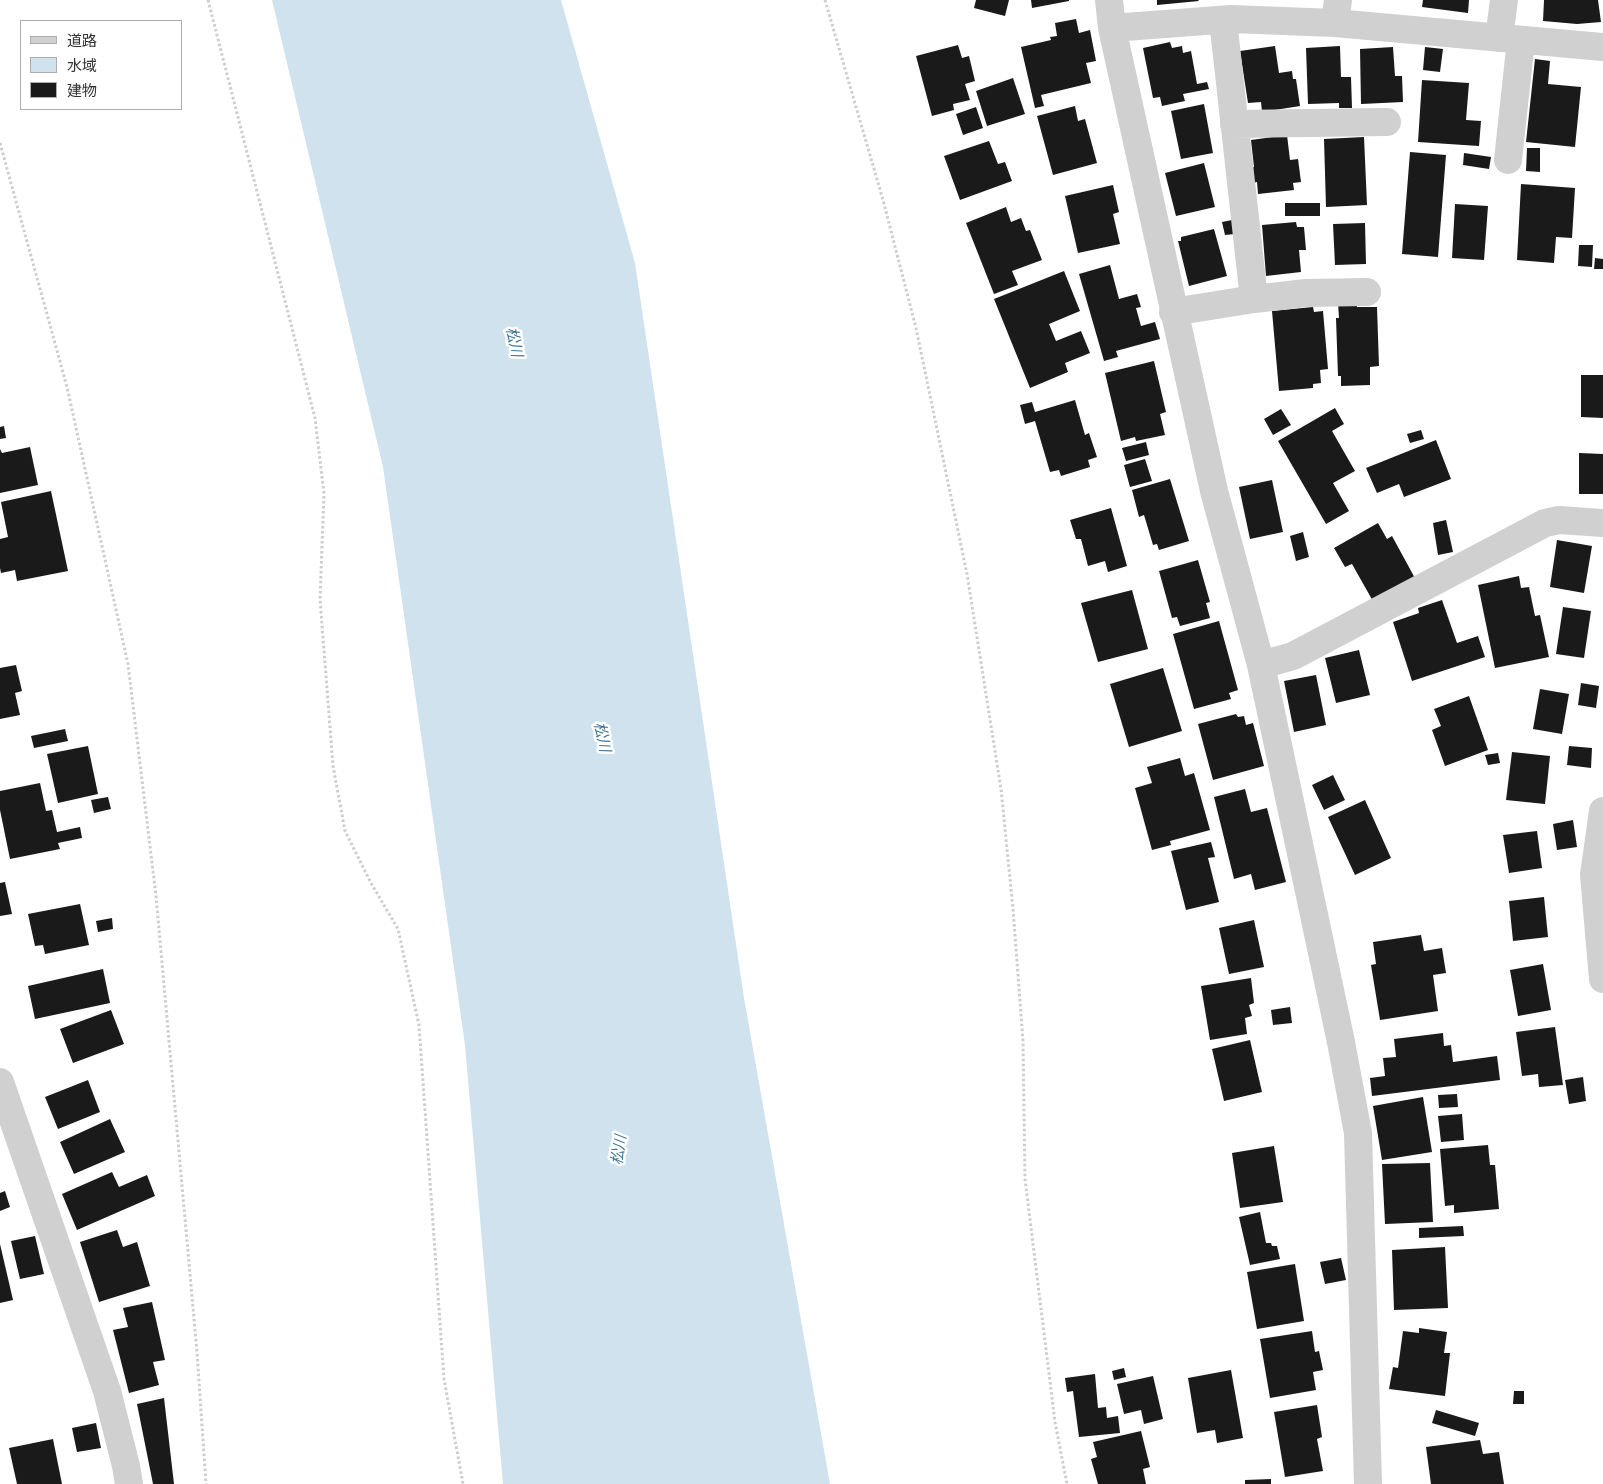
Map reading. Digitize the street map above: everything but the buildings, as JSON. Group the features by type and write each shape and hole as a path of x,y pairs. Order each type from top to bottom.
{"street":[{"path":"1109,0 1112,28 1173,312 1214,491 1261,665 1341,1042 1358,1133 1368,1484"},
{"path":"1504,0 1510,39 1508,160"},
{"path":"1112,28 1336,12 1510,39 1603,47"},
{"path":"1223,20 1254,299"},
{"path":"1234,124 1388,122"},
{"path":"1173,312 1306,293 1367,292"},
{"path":"1261,665 1294,656 1545,523 1559,520 1603,523"},
{"path":"1603,810 1594,875 1603,979"},
{"path":"0,1082 107,1391 129,1484"}],"path":[{"path":"208,0 315,418 324,494 320,598 333,766 345,831 371,883 398,929 419,1025 444,1379 463,1484"},
{"path":"825,0 883,200 916,328 967,574 1001,789 1013,908 1023,1041 1025,1179 1053,1404 1066,1484"},
{"path":"0,143 67,387 128,664 156,896 197,1352 206,1484"}],"water":[{"name":"松川","path":"272,0 561,0 635,263 744,998 830,1484 503,1484 465,1045 383,467"}]}
